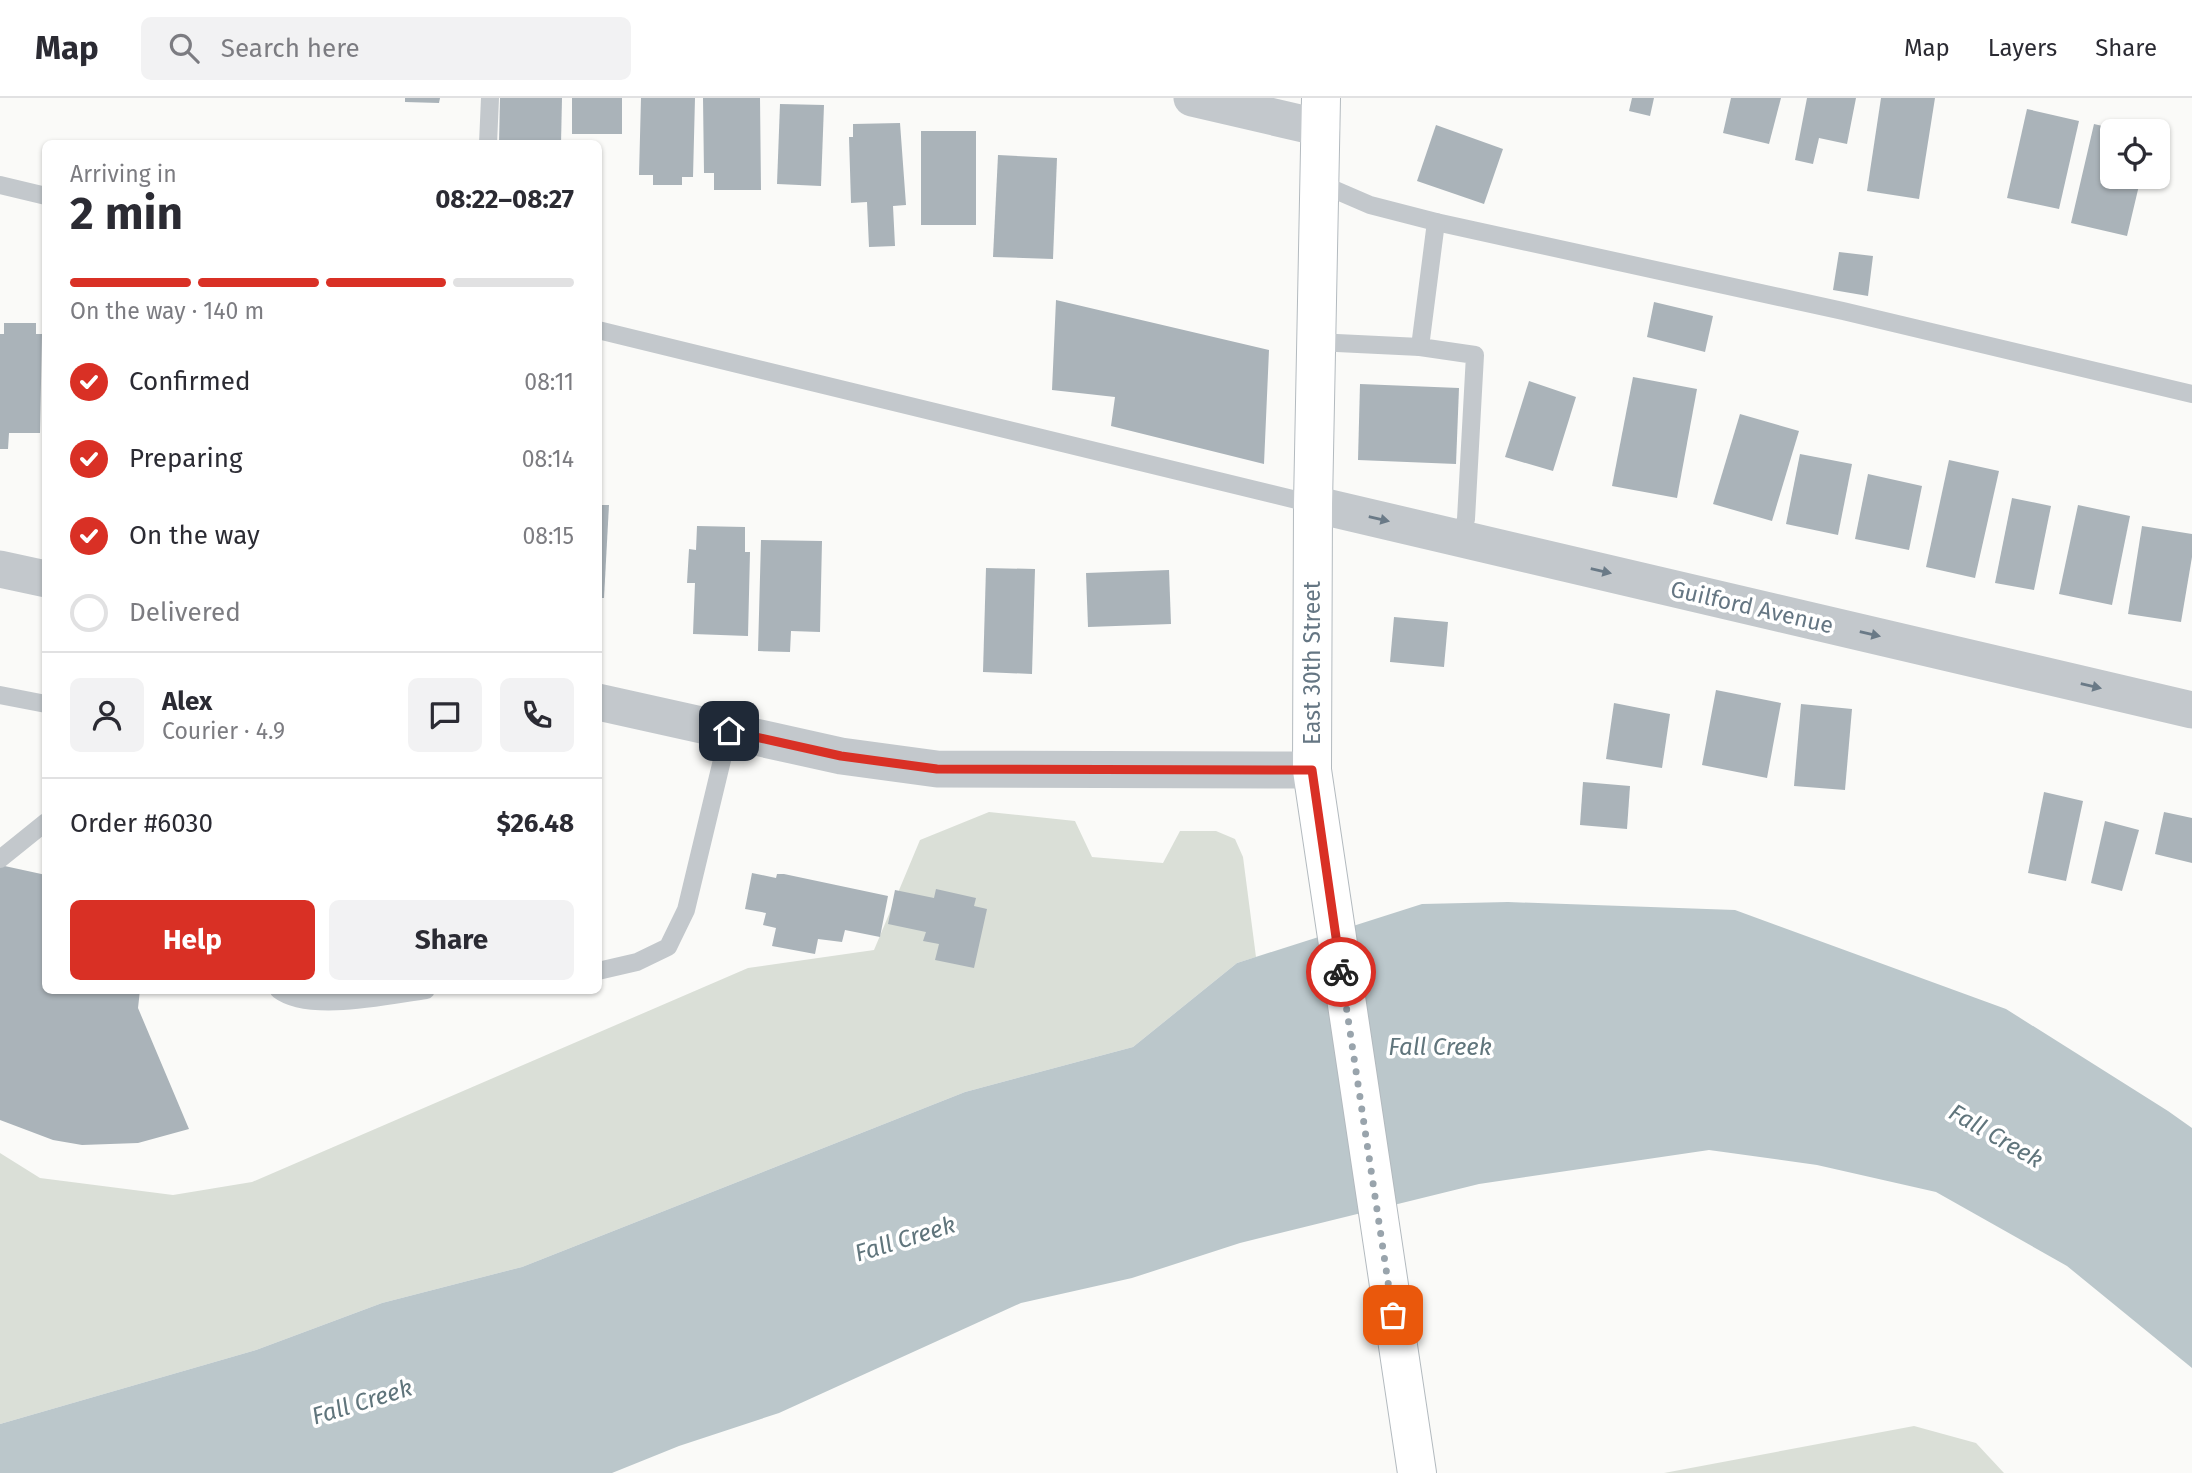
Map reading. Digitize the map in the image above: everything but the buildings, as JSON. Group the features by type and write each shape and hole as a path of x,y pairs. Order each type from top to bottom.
{"main road":[{"name":"East 30th Street","path":"1321,113 1313,504 1312,770 1417,1473"}],"street":[{"path":"1192,98 1321,113"},
{"name":"Guilford Avenue","path":"1313,504 2192,710"},
{"path":"0,569 42,578"},
{"path":"602,703 841,756 937,769 1312,770"}],"lane":[{"path":"488,140 490,98"},
{"path":"1319,183 1370,205 1436,222 1856,314 2192,394"},
{"path":"0,185 42,195"},
{"path":"1420,347 1436,222"},
{"path":"602,331 1313,504"},
{"path":"1316,342 1420,347 1475,355 1466,519 1460,538"},
{"path":"0,695 42,703"},
{"path":"602,970 637,962 668,947 686,909 729,731"},
{"path":"0,859 42,825"},
{"path":"284,994 287,997 330,1001 391,994"}],"shaded area":[{"path":"989,812 1075,821 1092,857 1163,863 1180,831 1216,831 1235,839 1243,857 1256,957 1237,963 1133,1047 965,1092 522,1267 382,1303 256,1350 0,1424 0,1153 40,1178 173,1195 252,1182 748,968 874,950 920,840"},
{"path":"1914,1426 1976,1443 2004,1473 1664,1473"}],"water":[{"name":"Fall Creek","path":"1508,902 1735,910 2006,1009 2168,1111 2192,1128 2192,1368 2067,1266 1936,1192 1817,1165 1709,1150 1479,1184 1240,1243 1132,1278 1021,1303 779,1413 679,1446 612,1473 0,1473 0,1424 256,1350 382,1303 522,1267 965,1092 1133,1047 1237,963 1422,904"}],"way so far":[{"path":"1341,972 1393,1315"}],"route":[{"path":"729,731 841,756 937,769 1312,770 1341,972"}]}
